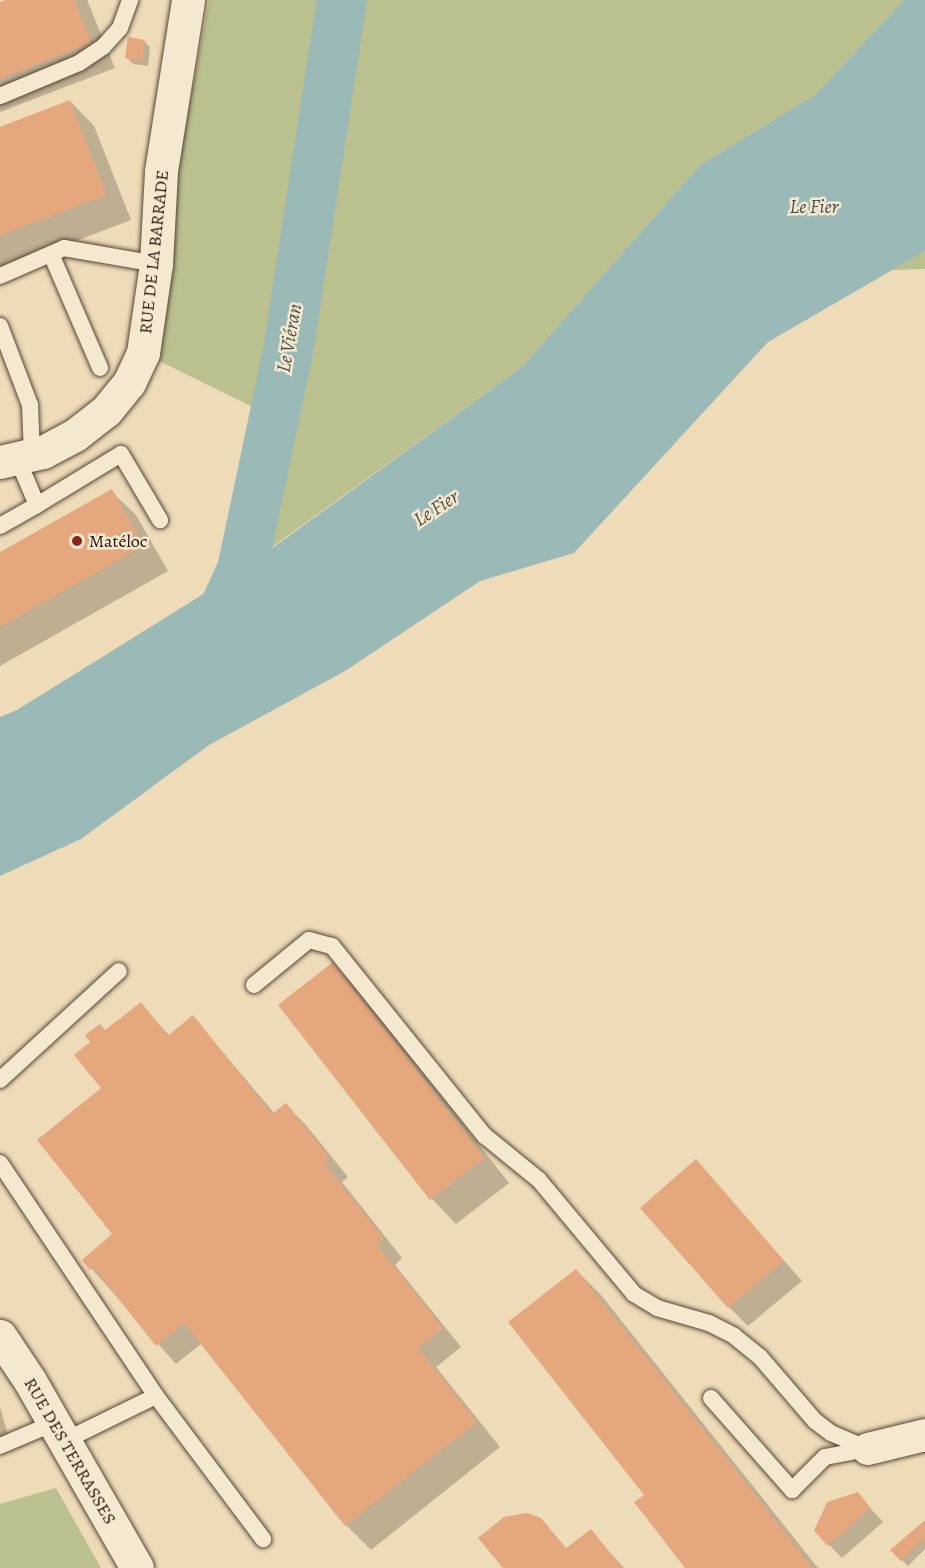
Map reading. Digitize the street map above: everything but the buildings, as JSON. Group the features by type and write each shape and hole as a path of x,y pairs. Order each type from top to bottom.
{"street":[{"name":"RUE DE LA BARRADE","path":"16,458 75,435 106,411 129,383 143,353 156,264 161,171 188,0"},
{"name":"RUE DES TERRASSES","path":"0,1336 59,1432 137,1568"},
{"path":"868,1449 925,1435"}],"lane":[{"path":"0,96 79,63 104,47 120,28 130,0"},
{"path":"0,276 64,248 156,264"},
{"path":"51,254 100,368"},
{"path":"0,326 30,405 16,458 37,505"},
{"path":"0,526 121,454 160,520"},
{"path":"254,985 309,940 332,946 485,1136 539,1180 634,1294 657,1308 709,1323 734,1336 760,1357 815,1421 831,1433 868,1449"},
{"path":"0,1080 119,971"},
{"path":"0,1164 156,1396 263,1539"},
{"path":"0,1446 59,1432 156,1396"},
{"path":"711,1398 792,1490 825,1457 868,1449"}],"green space":[{"path":"209,0 904,0 815,95 700,165 522,367 247,565 271,416 143,353"},
{"path":"925,251 925,269 891,270"},
{"path":"56,1488 101,1568 0,1568 0,1504"}],"water":[{"name":"Le Fier","path":"904,0 925,0 925,251 768,342 574,553 480,581 345,671 209,745 81,839 0,876 0,717 17,710 242,570 522,367 700,165 815,95"}],"waterway":[{"name":"Le Viéran","path":"213,633 242,570 288,352 342,0"}],"place":[{"name":"Matéloc","path":"77,541"}]}
